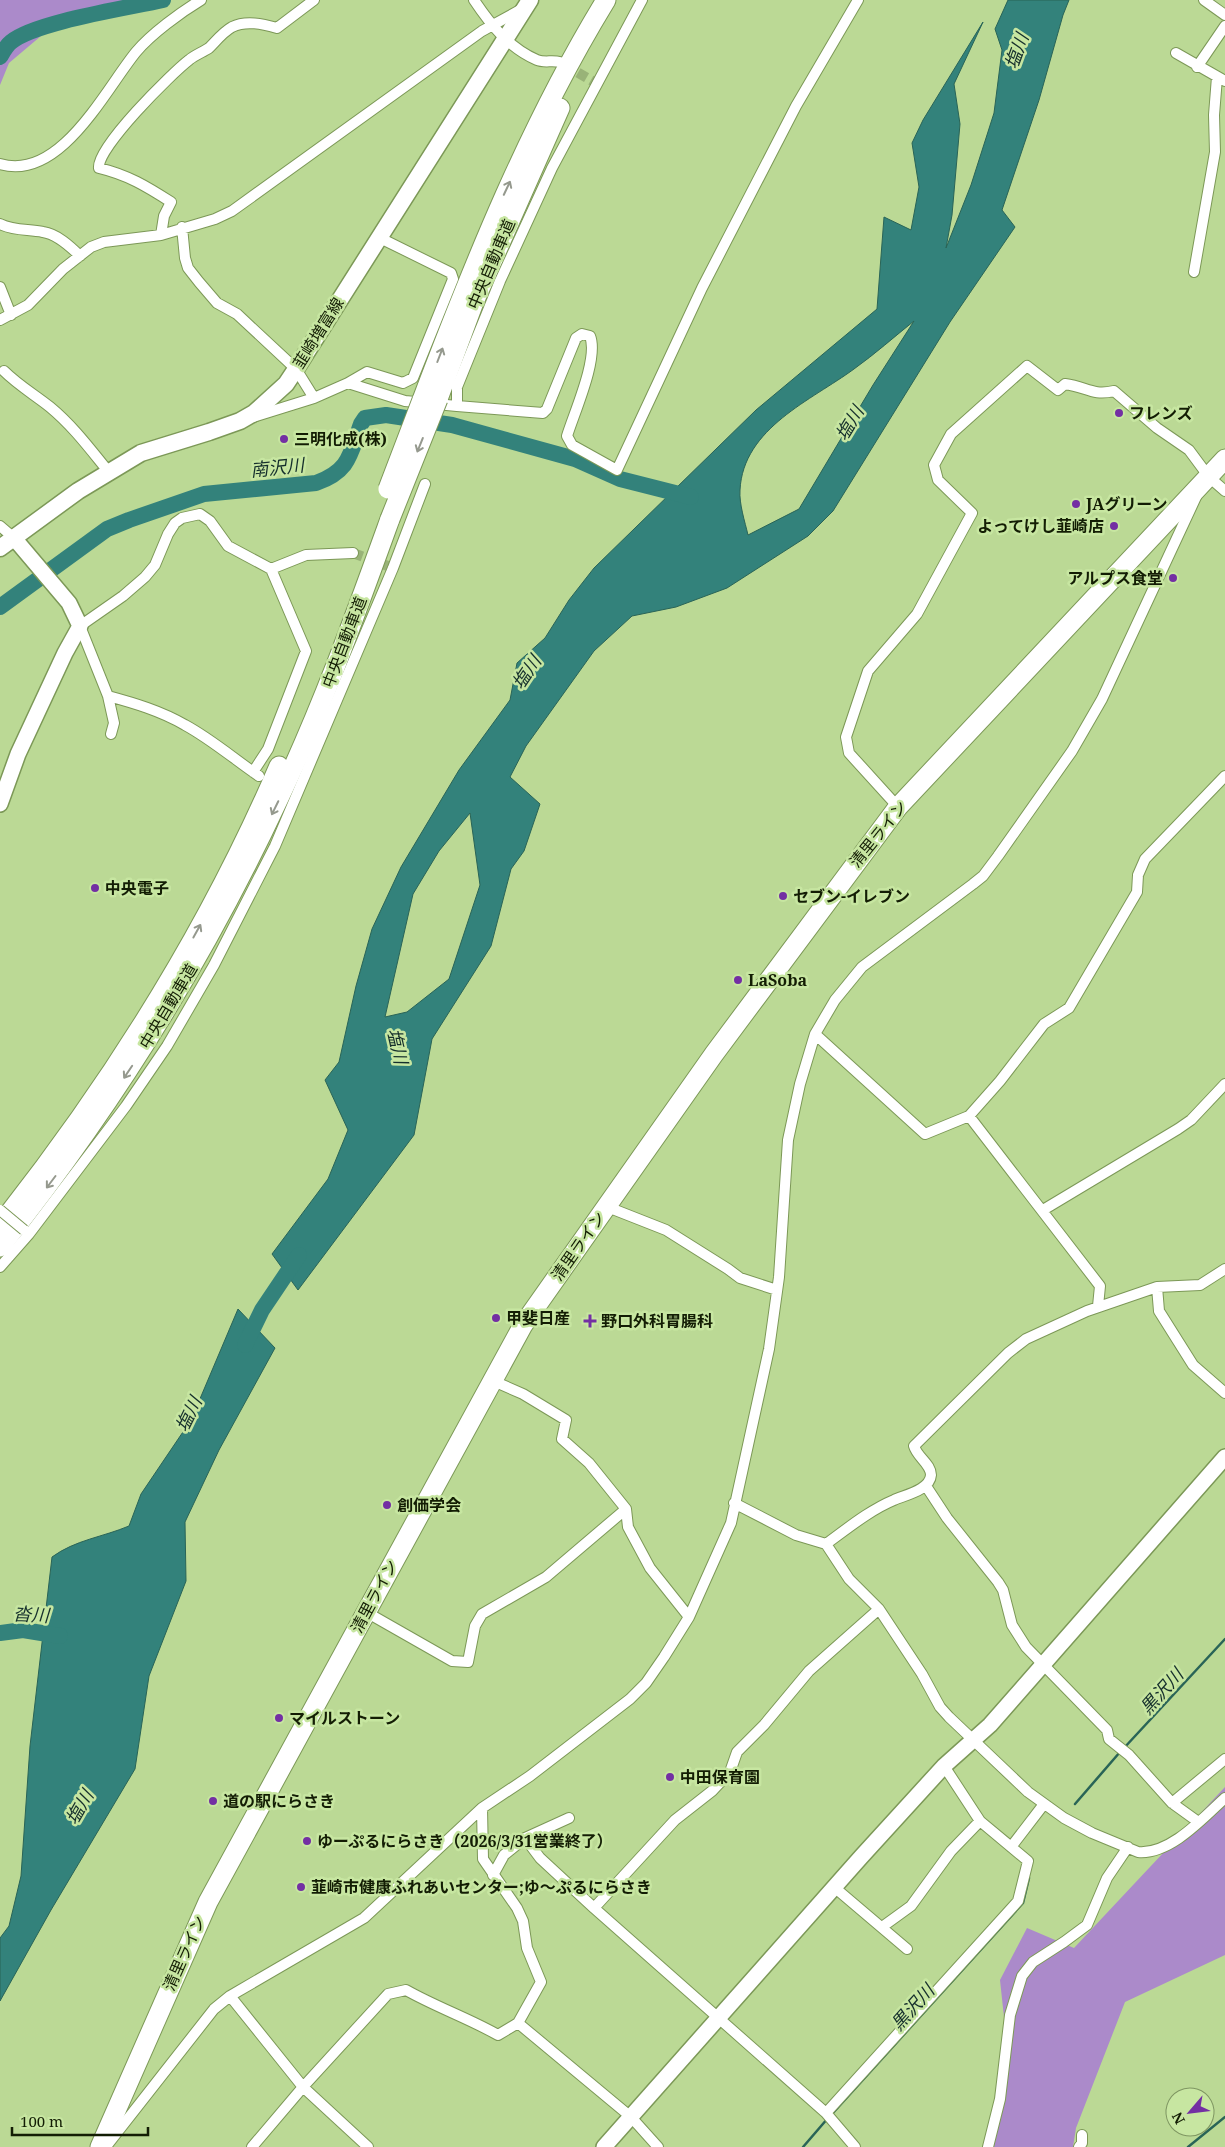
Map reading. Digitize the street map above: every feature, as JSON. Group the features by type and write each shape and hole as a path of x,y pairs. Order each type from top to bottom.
{"highway":[{"name":"中央自動車道","path":"430,400 463,292 503,198 550,100 606,0"},
{"name":"中央自動車道","path":"0,1225 69,1135 121,1057 162,994 214,901 270,788 384,518 430,400 531,170 585,59 620,0"},
{"name":"清里ライン","path":"100,2147 208,1902 523,1325 605,1206 714,1054 898,807 1225,459"},
{"name":"中央自動車道","path":"0,1247 80,1143 133,1065 173,1001 225,908 280,797 335,668 384,518"}],"main road":[{"name":"韮崎増富線","path":"0,548 108,471 150,449 240,421 274,397 296,369 378,237 506,40 527,3"}],"street":[{"path":"0,164 14,166 36,163 76,133 137,50 201,0"},
{"path":"161,235 164,216 170,202 141,182 108,169 99,168 98,162 142,104 189,60 208,48 232,27 247,23 260,23 277,28 314,0"},
{"path":"474,0 492,26 506,40 536,60 560,62"},
{"path":"457,406 457,388 500,281 552,168 610,56 642,0"},
{"path":"348,383 404,401 543,413 547,409 576,338 582,334 590,336 593,342 590,362 567,436 572,445 617,470 706,280 796,106 858,0"},
{"path":"1204,0 1225,15"},
{"path":"0,320 28,305 63,269 91,247 104,242 161,235 182,227 215,219 232,211 527,3"},
{"path":"1197,67 1225,26"},
{"path":"1176,53 1197,67 1221,79 1214,115 1215,152 1194,272"},
{"path":"0,224 11,229 46,232 68,244 80,256"},
{"path":"182,227 185,258 188,268 217,303 238,314 296,369 314,398"},
{"path":"240,421 314,398 348,383 366,372 403,383 413,378 453,279 451,273 378,237"},
{"path":"0,287 11,315"},
{"path":"898,807 849,752 846,737 868,671 917,614 972,513 938,480 934,464 952,434 1028,366 1058,390 1065,384 1080,386 1099,394 1114,391 1157,428 1189,450 1205,481 1225,491"},
{"path":"4,372 22,388 50,407 79,434 108,471"},
{"path":"106,2147 143,2102 209,2014 230,1996 364,1918 482,1808 530,1776 602,1722 646,1684 689,1617 731,1523 769,1349 777,1290 788,1140 800,1084 815,1034 835,1000 862,967 983,876 998,856 1072,751 1102,699 1205,481"},
{"path":"0,1267 126,1106 168,1046 214,965 275,846 387,582 425,484"},
{"path":"0,804 18,754 64,653 80,626 123,596 145,577 155,565 168,534 175,524 191,514 200,514 210,522 228,546 271,569 306,651 256,774 184,724 137,704 108,696"},
{"path":"0,526 14,538 69,603 108,696 114,723 111,734"},
{"path":"271,569 306,555 353,553"},
{"path":"815,1034 925,1134 969,1116 1000,1081 1044,1024 1069,1008 1137,892 1138,875 1146,860 1225,776"},
{"path":"1043,1210 1178,1129 1191,1120 1225,1084"},
{"path":"969,1116 1100,1286 1098,1306"},
{"path":"605,1206 666,1230 740,1278 777,1290"},
{"path":"0,1210 27,1232"},
{"path":"826,1544 880,1506 926,1486 931,1478 930,1469 915,1451 914,1446 1008,1353 1026,1339 1098,1306 1157,1288 1200,1285 1225,1269"},
{"path":"1157,1288 1159,1311 1193,1365 1225,1393"},
{"path":"492,1380 523,1394 566,1420 562,1439 589,1463 626,1509 628,1527 650,1568 689,1617"},
{"path":"604,2147 834,1887 944,1766 974,1740 1225,1457"},
{"path":"926,1486 947,1518 1003,1590 1007,1609 1016,1634 1107,1730 1109,1739 1129,1754 1172,1803 1197,1822"},
{"path":"734,1503 796,1535 826,1544 849,1579 879,1609 922,1674 940,1707 1028,1792 1064,1818 1092,1834 1138,1852 1154,1851 1166,1846 1225,1798"},
{"path":"366,1612 452,1661 468,1662 475,1626 482,1614 546,1577 626,1509"},
{"path":"594,1908 675,1820 712,1791 730,1772 737,1752 764,1725 809,1671 879,1609"},
{"path":"1172,1803 1225,1759"},
{"path":"826,2113 1018,1901 1028,1861 980,1820 944,1766"},
{"path":"1011,1847 1044,1804"},
{"path":"252,2147 303,2087 388,1994 406,1990 437,2008 468,2018 498,2034 518,2023 542,1982 527,1948 524,1921 506,1890 483,1859 482,1808"},
{"path":"494,1875 504,1855 525,1838 569,1818"},
{"path":"882,1927 910,1906 951,1852 980,1820"},
{"path":"525,1838 540,1858 594,1908 826,2113 855,2147"},
{"path":"988,2147 1000,2100 1010,2015 1022,1976 1033,1962 1086,1925 1107,1878 1128,1847"},
{"path":"834,1887 906,1949"},
{"path":"230,1996 303,2087 368,2147"},
{"path":"518,2023 631,2117 658,2147"},
{"path":"1079,2147 1082,2143 1082,2135"}],"shaded area":[{"path":"0,0 127,0 67,14 9,63 0,85"},
{"path":"1225,1787 1225,1955 1125,2002 1076,2128 1073,2147 991,2147 1009,2064 1000,1980 1027,1928 1074,1948"}],"water":[{"path":"1008,0 1069,0 1039,100 1002,210 1015,227 950,322 833,511 808,536 727,588 676,607 632,616 594,651 526,746 510,777 540,804 524,851 511,869 491,946 432,1039 414,1135 298,1290 272,1254 328,1179 348,1130 325,1080 339,1062 356,986 372,929 401,867 459,770 510,700 517,663 545,638 569,600 594,568 756,410 877,309 884,217 911,230 919,187 912,143 923,120 983,22 954,84 960,124 952,215 946,248 971,185 994,113 1002,50 995,29","holes":["914,321 873,385 799,509 748,535 741,507 740,490 744,468 753,449 782,418 862,363","470,813 480,885 449,979 407,1012 385,1017 413,894 439,851"]},
{"path":"238,1309 275,1348 219,1450 185,1522 186,1581 149,1676 135,1769 51,1910 0,2001 0,1938 9,1926 21,1876 30,1746 52,1557 70,1547 129,1526 141,1494 191,1420"}],"waterway":[{"path":"0,57 11,42 40,28 83,16 163,0"},
{"name":"南沢川","path":"0,607 107,529 129,520 204,494 316,483 327,478 336,473 347,460 365,418 386,415 452,425 575,459 620,479 691,497"},
{"name":"塩川","path":"245,1345 262,1310 299,1255"},
{"name":"沓川","path":"0,1633 23,1630 60,1636"},
{"name":"黒沢川","path":"1124,1748 1225,1639"},
{"name":"黒沢川","path":"1075,1804 1120,1752"},
{"name":"黒沢川","path":"832,2114 1023,1903 1029,1878"},
{"path":"1188,2147 1225,2117"},
{"name":"黒沢川","path":"803,2147 828,2118"}],"tunnel":[{"path":"565,65 594,82"},
{"path":"353,553 393,568"}],"place":[{"name":"フレンズ","path":"1119,413"},
{"name":"三明化成(株)","path":"284,439"},
{"name":"JAグリーン","path":"1076,504"},
{"name":"よってけし韮崎店","path":"1114,526"},
{"name":"アルプス食堂","path":"1173,578"},
{"name":"中央電子","path":"95,888"},
{"name":"セブン-イレブン","path":"783,896"},
{"name":"LaSoba","path":"738,980"},
{"name":"甲斐日産","path":"496,1318"},
{"name":"野口外科胃腸科","path":"590,1321"},
{"name":"創価学会","path":"387,1505"},
{"name":"マイルストーン","path":"279,1718"},
{"name":"中田保育園","path":"670,1777"},
{"name":"道の駅にらさき","path":"213,1801"},
{"name":"ゆーぷるにらさき（2026/3/31営業終了）","path":"307,1841"},
{"name":"韮崎市健康ふれあいセンター;ゆ～ぷるにらさき","path":"301,1887"}]}
